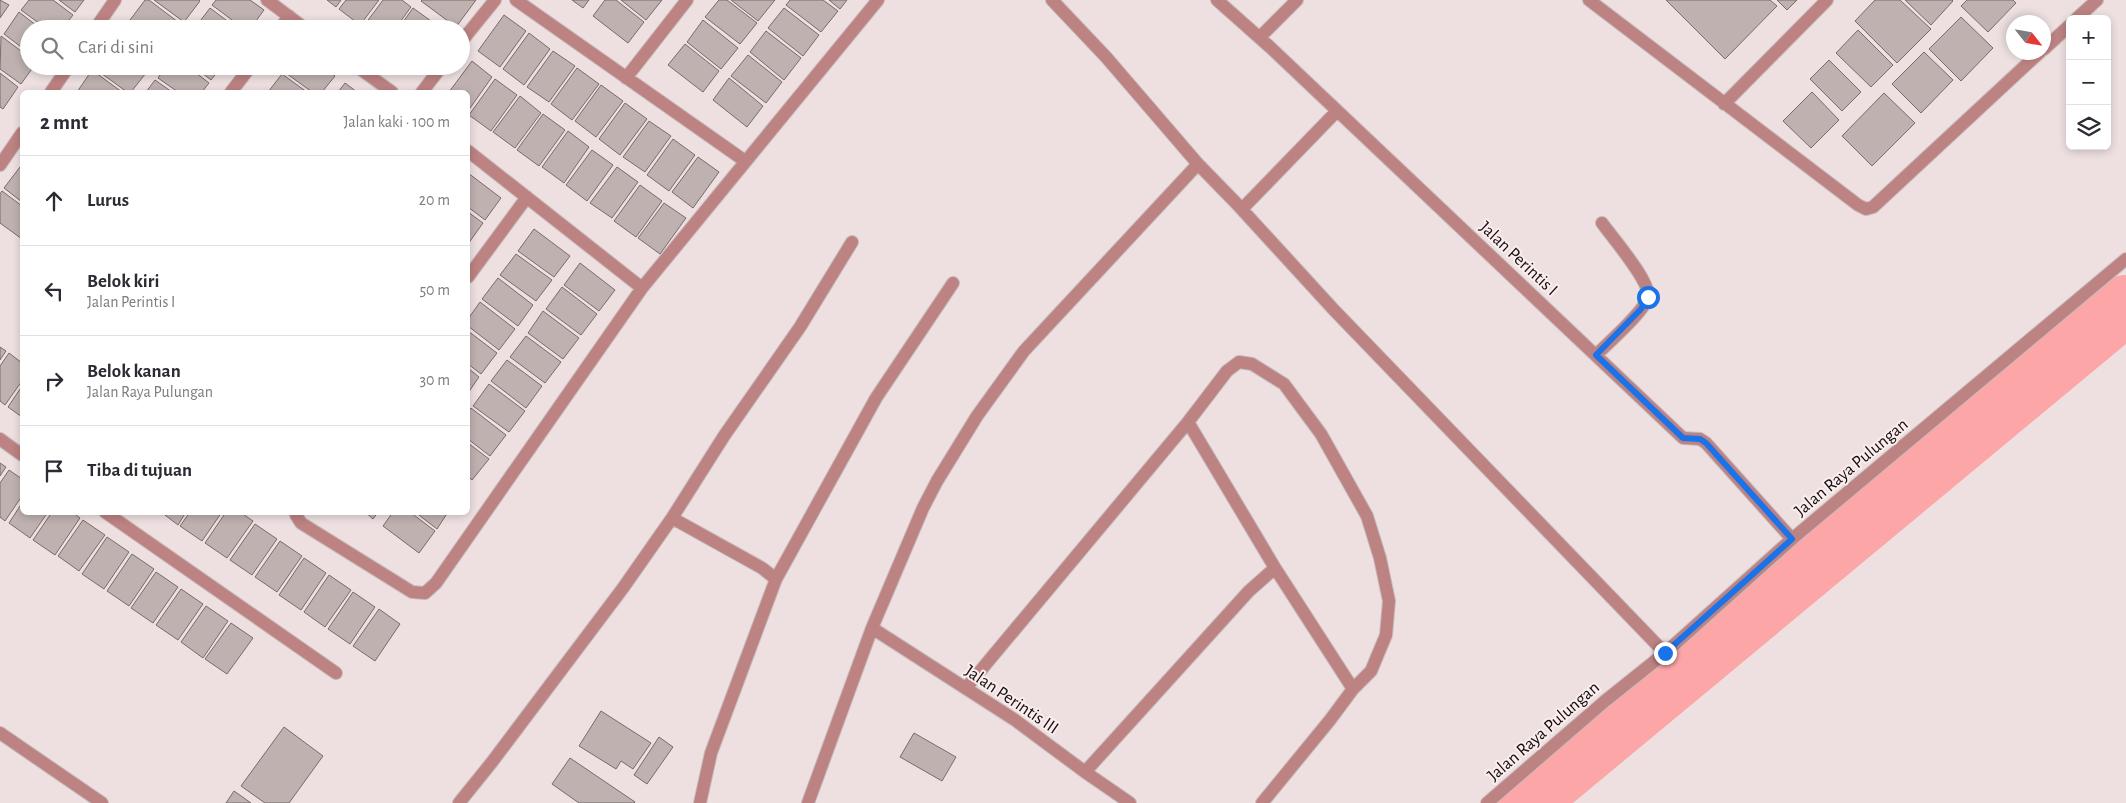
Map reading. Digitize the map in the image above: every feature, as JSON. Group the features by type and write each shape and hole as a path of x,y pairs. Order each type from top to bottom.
{"street":[{"path":"101,20 115,0"},
{"path":"267,0 294,20"},
{"path":"470,31 495,0"},
{"path":"516,0 745,161"},
{"path":"626,78 687,0"},
{"path":"296,515 301,523 412,592 425,593 436,583 642,288 878,0"},
{"path":"1052,0 1106,57 1198,164 1242,209 1340,317 1665,653"},
{"name":"Jalan Perintis I","path":"1217,0 1260,37 1683,438 1700,439 1706,443 1792,539"},
{"path":"1260,37 1297,0"},
{"path":"1589,0 1850,200 1866,209 1873,207 2031,60"},
{"path":"1724,104 1827,0"},
{"path":"2080,15 2096,0"},
{"path":"286,20 289,16"},
{"path":"2051,43 2066,29"},
{"path":"51,90 62,75"},
{"path":"233,90 244,75"},
{"path":"368,75 389,90"},
{"path":"424,90 435,75"},
{"path":"1242,209 1337,111"},
{"path":"0,165 20,136"},
{"path":"470,153 642,288"},
{"path":"808,803 872,628 923,508 937,481 978,416 1024,351 1198,164"},
{"path":"470,274 527,197"},
{"path":"1596,355 1641,309 1648,297 1646,284 1602,223"},
{"path":"459,803 617,596 672,518 724,436 800,327 852,242"},
{"name":"Jalan Raya Pulungan","path":"1487,803 1605,701 1665,653 1792,539 2126,259"},
{"path":"700,803 710,753 776,579 876,398 953,283"},
{"path":"966,688 1188,422 1227,371 1239,362 1252,364 1284,384 1321,434 1367,516 1380,558 1389,601 1386,636 1371,671 1353,689 1262,803"},
{"path":"1188,422 1275,568 1353,689"},
{"path":"0,439 20,454"},
{"path":"109,515 336,673"},
{"path":"672,518 762,568 776,579"},
{"path":"1085,772 1249,591 1275,568"},
{"name":"Jalan Perintis III","path":"872,628 1015,720 1130,803"},
{"path":"0,733 102,803"}],"building":[{"path":"0,0 9,5 0,18"},
{"path":"29,0 53,0 73,15 69,20 35,20 21,10"},
{"path":"59,0 84,0 75,12"},
{"path":"145,0 149,0 175,20 130,20"},
{"path":"154,0 199,0 186,20 181,20"},
{"path":"216,0 250,0 264,10 257,20 232,20 212,5"},
{"path":"327,0 341,0 336,7"},
{"path":"346,0 379,0 364,20 353,20 339,9"},
{"path":"383,0 402,0 411,7 402,20 368,20"},
{"path":"476,0 461,20 447,20 421,1"},
{"path":"572,0 589,0 583,8"},
{"path":"605,0 616,0 644,22 628,43 593,16"},
{"path":"621,0 662,0 646,20"},
{"path":"719,0 727,0 757,23 740,44 705,17"},
{"path":"731,0 775,0 758,21"},
{"path":"790,0 823,0 838,11 821,32 786,5"},
{"path":"829,0 847,0 840,9"},
{"path":"1666,0 1770,0 1777,6 1725,59"},
{"path":"1777,0 1797,0 1787,10"},
{"path":"1875,0 1900,0 1931,29 1897,63 1855,21"},
{"path":"1905,0 1952,0 1953,1 1931,25"},
{"path":"1967,0 2013,0 2016,3 1988,32 1961,6"},
{"path":"210,8 226,20 201,20"},
{"path":"413,8 430,20 404,20"},
{"path":"784,8 819,35 803,56 768,28"},
{"path":"19,12 29,20 20,20 20,46 4,34"},
{"path":"504,15 526,31 500,67 478,51"},
{"path":"1961,17 1993,48 1961,81 1929,49"},
{"path":"703,20 738,48 721,69 687,42"},
{"path":"1858,30 1893,65 1871,87 1836,53"},
{"path":"766,31 801,58 784,80 750,52"},
{"path":"529,33 550,49 524,85 503,69"},
{"path":"1,36 20,50 20,75 28,75 21,84 0,69"},
{"path":"685,44 719,71 703,92 668,65"},
{"path":"553,51 575,66 549,102 527,87"},
{"path":"1924,52 1953,80 1921,113 1892,84"},
{"path":"748,55 782,82 766,103 731,76"},
{"path":"1829,60 1861,92 1842,111 1810,79"},
{"path":"472,61 492,77 470,108 470,90 450,90 462,75 470,75 470,64"},
{"path":"577,68 599,84 572,120 551,104"},
{"path":"0,73 18,87 3,109 0,107"},
{"path":"89,75 99,75 119,90 78,90"},
{"path":"104,75 144,75 133,90 124,90"},
{"path":"160,75 199,75 209,83 204,90 175,90 158,78"},
{"path":"205,75 215,75 211,80"},
{"path":"281,75 283,75 304,90 270,90"},
{"path":"289,75 335,76 324,90 309,90"},
{"path":"729,78 763,106 747,127 713,100"},
{"path":"495,79 517,95 491,131 470,116"},
{"path":"155,80 169,90 148,90"},
{"path":"345,83 354,90 340,90"},
{"path":"601,85 623,101 596,137 575,121"},
{"path":"1812,92 1839,120 1811,148 1783,121"},
{"path":"1884,93 1915,123 1872,166 1842,136"},
{"path":"520,96 541,113 515,148 493,132"},
{"path":"625,103 647,119 620,155 599,139"},
{"path":"543,114 565,130 539,166 517,150"},
{"path":"649,121 671,136 645,172 623,157"},
{"path":"568,131 589,147 564,183 542,167"},
{"path":"673,139 695,155 669,191 647,175"},
{"path":"592,150 613,165 587,201 566,185"},
{"path":"698,157 719,172 693,208 672,192"},
{"path":"20,167 20,200 4,188"},
{"path":"617,167 638,182 612,218 590,203"},
{"path":"470,175 501,198 485,220 470,209"},
{"path":"640,185 662,201 636,237 614,221"},
{"path":"2,191 20,204 20,238 0,223 0,194"},
{"path":"664,203 686,218 660,254 638,238"},
{"path":"470,213 483,223 470,241"},
{"path":"534,229 570,256 554,277 518,251"},
{"path":"516,254 552,280 536,301 500,275"},
{"path":"580,263 615,290 599,311 564,285"},
{"path":"498,278 533,305 518,326 482,299"},
{"path":"562,287 597,314 581,335 546,309"},
{"path":"480,302 515,329 499,350 470,328 470,316"},
{"path":"543,311 579,338 563,359 528,333"},
{"path":"470,333 497,353 481,374 470,366"},
{"path":"526,336 561,362 545,383 510,357"},
{"path":"0,347 6,351 0,360"},
{"path":"9,353 20,361 20,384 5,405 0,401 0,366"},
{"path":"507,360 542,386 526,408 491,381"},
{"path":"470,370 479,377 470,390"},
{"path":"489,384 525,411 509,432 473,406"},
{"path":"20,389 20,416 8,407"},
{"path":"471,408 506,435 490,456 470,441"},
{"path":"470,445 489,459 472,480 470,478"},
{"path":"0,463 6,467 0,476"},
{"path":"9,470 20,478 20,499 5,521 0,517 0,483"},
{"path":"20,506 20,515 46,515 30,538 9,523"},
{"path":"50,515 76,515 80,518 55,555 33,540"},
{"path":"165,515 184,515 178,525"},
{"path":"188,515 220,515 202,541 180,526"},
{"path":"224,515 244,515 253,521 227,558 205,543"},
{"path":"391,515 414,515 435,531 419,553 383,526"},
{"path":"419,515 446,515 437,529"},
{"path":"83,520 105,535 79,571 58,556"},
{"path":"255,524 277,539 252,575 230,560"},
{"path":"107,537 129,552 104,589 82,574"},
{"path":"280,541 302,556 277,592 255,577"},
{"path":"132,554 154,569 129,606 107,591"},
{"path":"304,558 326,573 301,610 279,595"},
{"path":"156,572 178,587 153,623 131,608"},
{"path":"329,575 351,590 325,627 304,612"},
{"path":"181,589 203,604 178,640 156,625"},
{"path":"353,592 375,607 350,644 328,629"},
{"path":"206,606 228,621 203,658 181,642"},
{"path":"379,609 400,624 375,661 353,646"},
{"path":"231,623 253,638 227,674 205,659"},
{"path":"601,711 651,743 633,769 621,761 616,769 579,746"},
{"path":"284,727 323,756 289,803 265,803 241,786"},
{"path":"914,733 956,757 942,781 900,757"},
{"path":"659,737 673,747 647,784 634,775"},
{"path":"570,758 635,802 579,803 552,784"},
{"path":"234,791 251,803 226,803"}],"waterway":[{"path":"1526,803 2126,305"}],"route":[{"path":"1648,297 1641,309 1596,355 1683,438 1688,440 1700,439 1706,443 1792,539 1665,653"}]}
